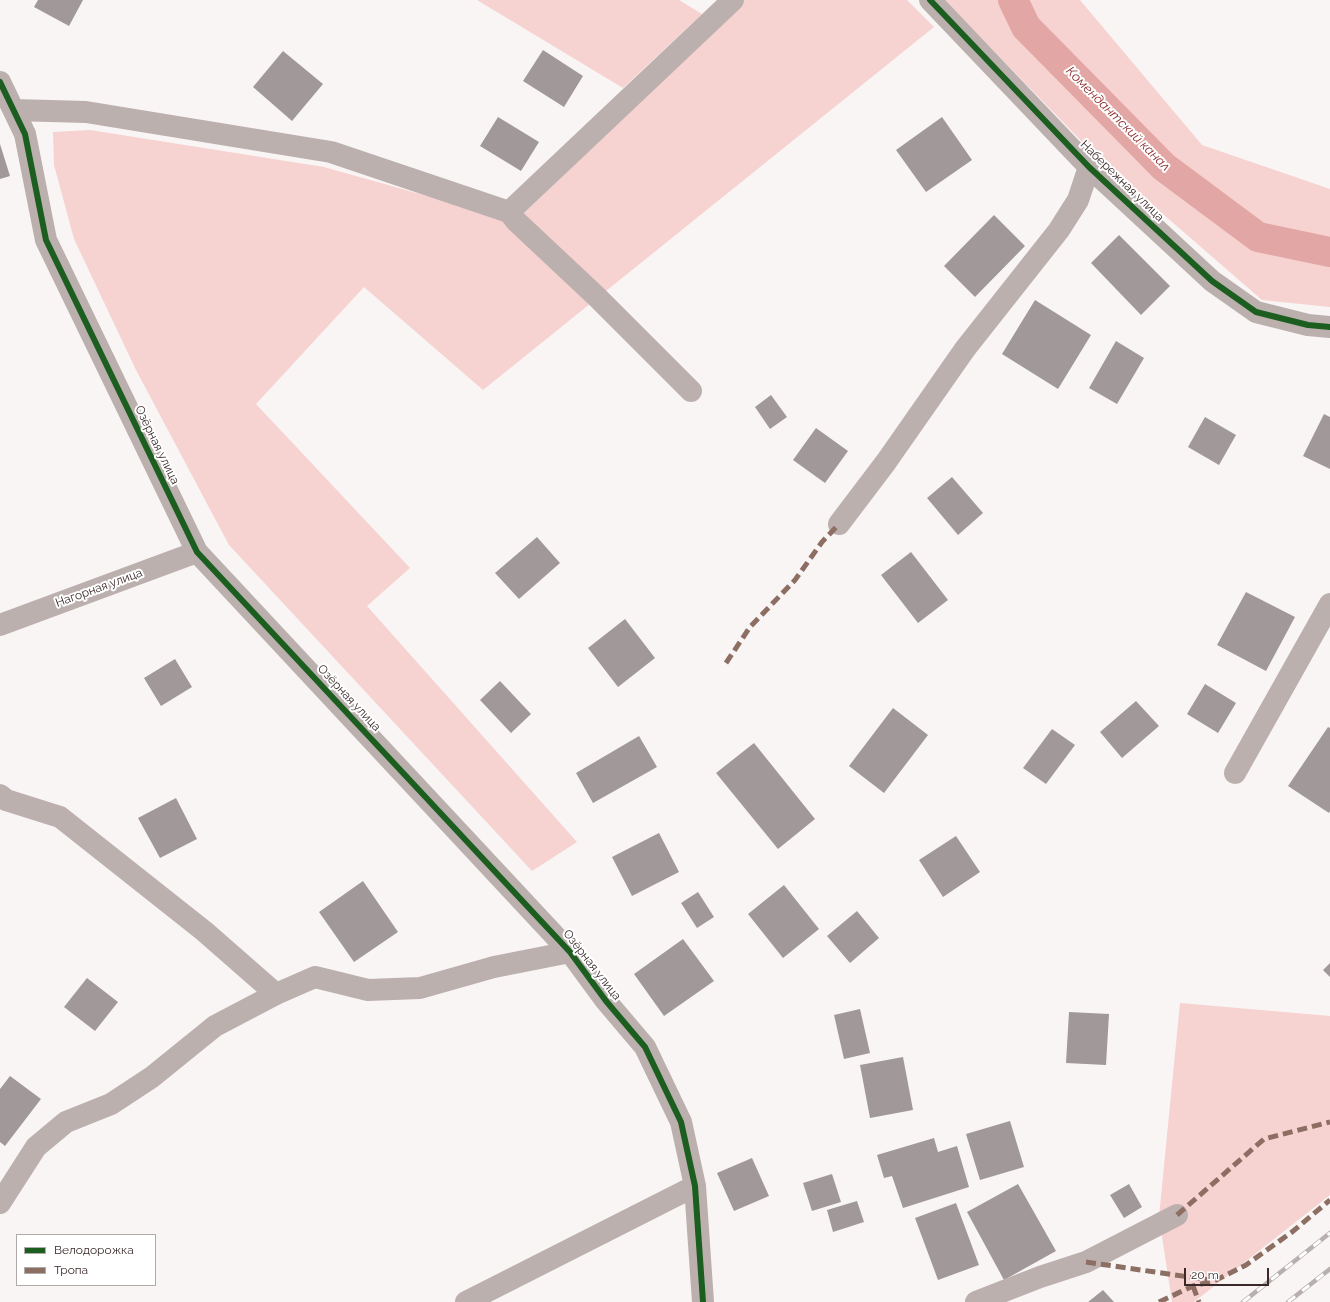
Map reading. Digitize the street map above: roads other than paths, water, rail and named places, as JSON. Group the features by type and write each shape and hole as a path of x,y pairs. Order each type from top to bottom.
{"street":[{"path":"509,212 733,0"},
{"name":"Набережная улица","path":"930,0 1089,167 1212,281 1256,312 1308,325 1330,327"},
{"name":"Озёрная улица","path":"0,82 25,134 46,240 197,552 570,952 606,1001 645,1047 681,1122 695,1186 703,1302"},
{"path":"14,110 86,112 331,152 509,212 516,221 597,297 691,390"},
{"path":"840,524 886,462 965,349 1059,230 1078,200 1089,167"},
{"name":"Нагорная улица","path":"0,625 197,552"},
{"path":"1236,773 1330,604"},
{"path":"2,799 60,817 204,931 276,994"},
{"path":"0,1203 36,1147 66,1122 111,1104 152,1077 215,1026 276,994 315,977 368,990 420,988 494,967 570,952"},
{"path":"466,1302 695,1186"},
{"path":"976,1302 1040,1277 1086,1262 1177,1215"}],"waterway":[{"name":"Комендантский канал","path":"1013,0 1026,27 1164,167 1258,237 1330,252"}],"railway":[{"path":"1243,1302 1330,1233"},
{"path":"1288,1302 1330,1269"}]}
